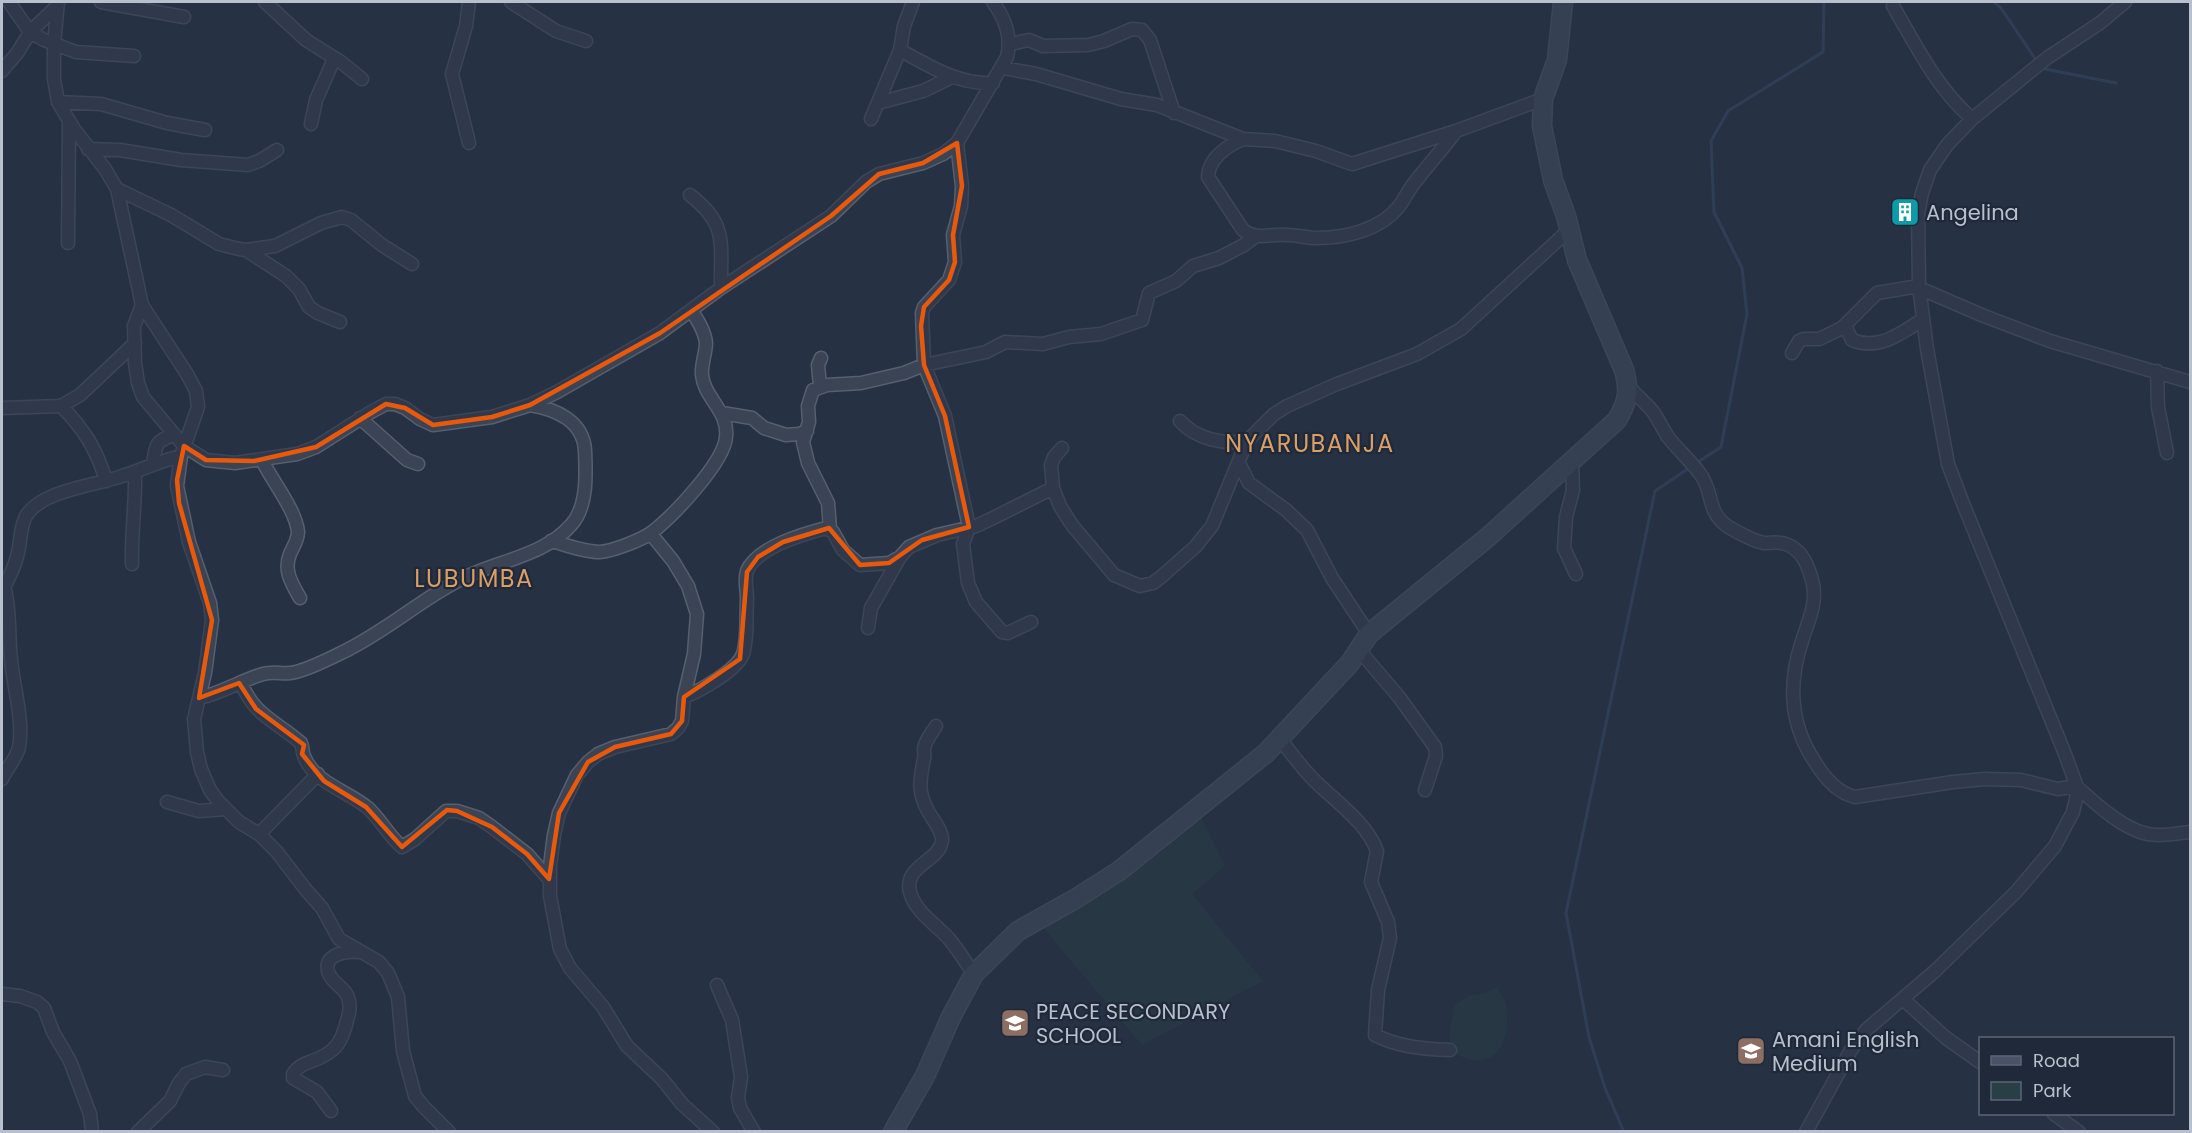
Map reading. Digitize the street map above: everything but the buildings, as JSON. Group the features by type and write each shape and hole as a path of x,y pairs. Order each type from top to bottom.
{"street":[{"path":"9,2 30,32 54,44 76,52 134,56"},
{"path":"101,2 184,17"},
{"path":"265,2 306,40 362,79"},
{"path":"469,2 465,33 452,74 469,143"},
{"path":"511,2 556,31 586,41"},
{"path":"871,119 900,51 904,26 914,2"},
{"path":"141,305 135,326 135,343 136,370 143,397 174,435 182,451 206,460 235,463 297,454 316,447 386,404 395,404 433,425 492,417 530,405 579,381 660,333 721,288 831,216 866,182 879,174 923,163 943,154 957,143 1003,68 1010,44 1008,29 993,2"},
{"path":"1563,2 1557,60 1543,99 1542,126 1553,180 1577,260 1624,370 1629,387 1653,412 1669,438 1700,474 1709,492 1712,510 1728,526 1747,536 1761,542 1785,543 1796,549 1803,557 1810,573 1815,601 1801,644 1792,698 1795,718 1806,749 1817,766 1839,790 1855,797 1953,782 2004,779 2033,782 2058,789 2077,786 2111,814 2140,832 2162,835 2190,832"},
{"path":"1806,1131 1851,1050 1866,1029 1903,999 2016,892 2060,839 2073,812 2077,786 1948,464 1919,287 1918,213 1930,170 1947,145 1972,118 2047,58 2100,23 2125,2"},
{"path":"2,71 18,52 30,32 58,3"},
{"path":"58,3 54,44 54,79 58,102 69,122 105,169 117,189 141,305 196,391 198,407 182,451 177,480 179,503 191,550 205,585 212,620 194,719 197,752 210,790 239,822 259,834 277,852 322,909 339,939 379,962 388,973 394,984 400,1011 403,1051 415,1096 449,1131"},
{"path":"1893,6 1928,69 1972,118"},
{"path":"1010,44 1029,40 1043,46 1088,45 1132,29 1142,30 1150,40 1174,114"},
{"path":"900,51 952,77 970,82 993,83"},
{"path":"311,124 316,100 334,58"},
{"path":"1003,68 1036,74 1121,99 1145,102 1243,139 1275,141 1316,151 1352,164 1456,131 1543,99"},
{"path":"878,103 923,91 952,77"},
{"path":"58,102 101,104 167,123 205,130"},
{"path":"68,243 69,122"},
{"path":"1243,139 1224,149 1208,170 1208,177 1244,230 1256,236 1281,234 1314,238 1332,237 1369,229 1388,218 1400,206 1413,183 1456,131"},
{"path":"957,143 962,186 961,206 953,235 955,262 949,280 924,307 922,313 924,365 945,416 969,527 963,544 968,583 976,602 997,629 1008,633 1031,622"},
{"path":"88,149 120,150 181,160 248,165 260,161 277,150"},
{"path":"117,189 171,215 219,244 246,250 275,246 321,223 342,217 351,220 382,245 412,264"},
{"path":"690,195 701,203 718,227 722,249 721,288"},
{"path":"1062,448 1054,457 1052,465 1053,488 1060,506 1072,525 1114,575 1140,586 1153,583 1195,547 1212,526 1247,441 1273,415 1287,406 1337,384 1417,354 1461,329 1496,300 1520,274 1569,230"},
{"path":"900,557 889,563 860,566 843,549 830,529 828,503 804,452 803,442 809,422 810,395 813,390 820,386 871,381 904,373 924,365 986,352 1005,342 1043,344 1069,337 1101,334 1140,322 1149,293 1176,281 1193,266 1219,258 1256,236"},
{"path":"246,250 291,280 299,288 309,307 340,322"},
{"path":"1792,353 1799,341 1819,339 1845,326 1876,293 1919,287 2020,330 2190,382"},
{"path":"551,541 599,552 651,534 690,495 717,461 726,438 726,422 705,388 702,372 706,341 700,324 691,310"},
{"path":"1845,326 1852,340 1870,344 1893,338 1923,319"},
{"path":"2,408 61,406 80,395 135,343"},
{"path":"820,386 821,358"},
{"path":"2157,371 2157,400 2167,453"},
{"path":"893,1131 925,1076 951,1017 974,974 1018,931 1076,899 1119,871 1266,753 1350,663 1369,634 1488,537 1617,420 1625,406 1629,387"},
{"path":"199,698 266,673 292,673 304,670 341,653 452,584 530,552 551,541 573,523 581,505 585,483 584,445 580,432 561,414 550,408 530,405"},
{"path":"61,406 88,436 106,481"},
{"path":"722,413 752,418 764,428 786,435 807,431"},
{"path":"360,418 407,460 418,464"},
{"path":"1180,421 1187,429 1212,440 1247,441"},
{"path":"153,464 156,445 162,439 174,435"},
{"path":"2,779 19,749 19,715 9,640 9,607 3,588 17,559 22,525 26,515 36,505 60,494 135,472 182,451"},
{"path":"262,460 294,518 298,532 297,541 289,557 288,575 300,598"},
{"path":"1572,462 1573,490 1566,517 1564,548 1576,574"},
{"path":"1239,463 1249,483 1286,510 1307,530 1327,570 1369,634"},
{"path":"132,564 132,534 136,502 135,472"},
{"path":"868,628 871,608 900,557 909,547 922,540 969,527 1009,511 1053,488"},
{"path":"684,697 709,684 740,659 745,638 747,595 745,580 751,564 758,557 783,542 830,529"},
{"path":"651,534 673,561 688,585 697,614 694,654 684,697 682,721 678,728 670,734 615,747 588,762 577,775 559,813 549,879 560,949 570,968 603,1007 627,1046 662,1079 682,1104 713,1131"},
{"path":"1359,650 1399,697 1435,747 1436,756 1425,790"},
{"path":"241,682 249,702 301,743 302,754 324,781 366,807 402,847 415,839 446,811 457,811 479,818 492,827 527,854 549,879"},
{"path":"936,726 924,748 925,757 920,771 920,793 942,840 934,854 914,872 909,880 909,890 915,905 951,941 974,974"},
{"path":"1279,738 1310,776 1367,833 1377,850 1371,882 1388,922 1390,938 1378,990 1375,1035 1398,1044 1450,1050"},
{"path":"259,834 318,774"},
{"path":"167,802 199,811 226,809"},
{"path":"331,1111 317,1092 293,1078 293,1074 300,1065 338,1047 350,1003 343,989 329,975 328,963 340,953 360,952"},
{"path":"717,985 732,1020 741,1077 738,1098 740,1108 754,1131"},
{"path":"2,994 29,999 44,1008 53,1032 70,1061 90,1114 92,1131"},
{"path":"1903,999 1946,1038 1979,1061"},
{"path":"138,1131 170,1101 186,1074 205,1066 224,1070"},
{"path":"2057,1115 2079,1131"}],"highlighted area":[{"path":"957,143 962,186 953,235 955,262 949,280 924,307 921,326 924,365 945,416 969,527 922,540 889,563 860,565 829,528 783,542 758,557 747,572 740,659 684,697 682,721 671,734 615,747 588,762 559,813 549,879 527,854 492,827 457,811 447,810 402,847 366,807 324,781 302,754 304,745 256,709 239,683 199,698 212,620 179,503 177,480 184,446 206,460 254,461 316,447 386,404 405,408 433,425 492,417 530,405 660,333 831,216 879,174 923,163"}],"green space":[{"path":"1199,813 1225,866 1192,894 1263,981 1142,1045 1041,925"},
{"path":"1497,987 1506,1004 1507,1015 1505,1037 1501,1046 1488,1058 1478,1060 1457,1054 1451,1047 1450,1037 1455,1005 1470,995 1486,993"}],"waterway":[{"path":"1695,464 1721,447 1747,314 1742,268 1714,212 1711,141 1728,111 1823,52 1824,2"},
{"path":"1994,2 2001,8 2036,60"},
{"path":"2045,69 2116,83"},
{"path":"1624,1132 1605,1088 1589,1037 1566,913 1655,491 1689,468"}],"place":[{"name":"Angelina","path":"1905,212"},
{"name":"PEACE SECONDARY SCHOOL","path":"1015,1023"},
{"name":"Amani English Medium","path":"1751,1051"}],"district":[{"name":"NYARUBANJA","path":"1310,443"},
{"name":"LUBUMBA","path":"474,578"}]}
